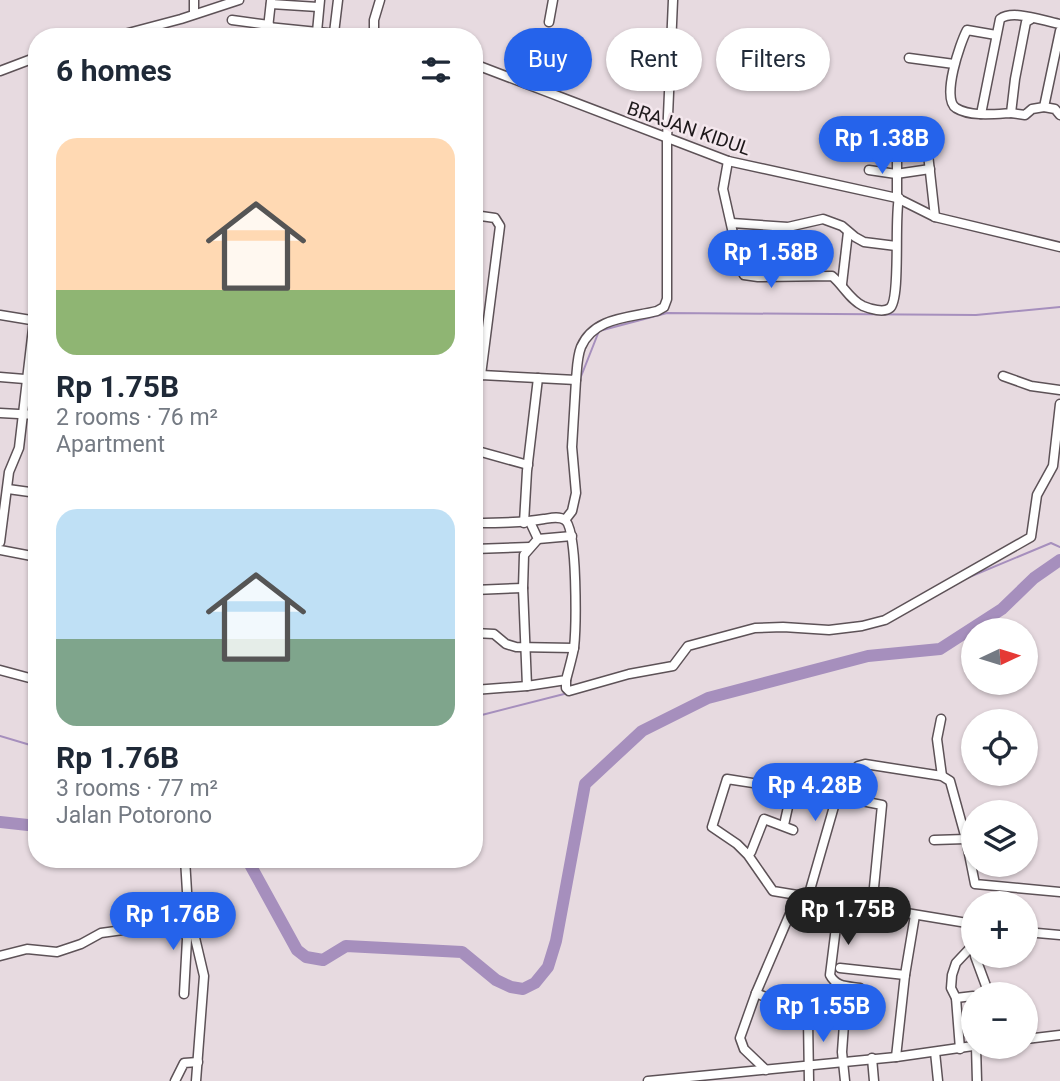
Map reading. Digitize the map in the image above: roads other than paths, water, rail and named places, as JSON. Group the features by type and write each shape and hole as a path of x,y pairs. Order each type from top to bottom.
{"street":[{"path":"194,0 194,14"},
{"path":"145,28 194,14 211,5 239,0"},
{"path":"335,28 338,0"},
{"path":"374,28 380,0"},
{"path":"549,22 552,0"},
{"path":"565,520 572,511 576,493 572,447 581,348 593,330 602,323 657,311 664,307 667,299 667,139 673,0"},
{"path":"269,26 271,2 319,4 317,28"},
{"path":"981,114 996,35 1003,16 1021,15 1060,24"},
{"path":"1011,113 1026,22 1031,19"},
{"path":"232,20 285,28"},
{"path":"996,35 967,30 954,64 950,96 953,106 981,114 1011,113 1025,116 1032,108 1044,107 1055,109 1060,115"},
{"path":"1044,107 1057,58 1060,31"},
{"path":"909,58 954,64"},
{"path":"0,71 28,60"},
{"name":"BRAJAN KIDUL","path":"483,67 728,161 898,198 935,218 1060,247"},
{"path":"926,136 935,218"},
{"path":"860,143 897,151 929,149"},
{"path":"728,161 723,189 744,275 831,276 862,305 882,310 890,308 896,290 897,151"},
{"path":"869,170 896,174 930,169"},
{"path":"483,216 495,218 500,226 483,338"},
{"path":"732,223 788,227 823,219 842,226 864,242 896,246"},
{"path":"842,284 848,232"},
{"path":"0,315 28,320"},
{"path":"1003,376 1031,386 1060,390"},
{"path":"0,377 28,380"},
{"path":"483,378 576,380"},
{"path":"538,378 528,465 527,522 538,539"},
{"path":"0,542 8,489 4,470 19,450 22,414 28,394"},
{"path":"483,523 527,522 554,518 569,523 576,613 573,648 566,680 566,688 569,691 629,674 673,666 688,646 762,627 829,630 885,620 1031,537 1037,495 1057,466 1060,404"},
{"path":"0,413 28,414"},
{"path":"483,452 528,465"},
{"path":"8,489 28,492"},
{"path":"538,539 572,536"},
{"path":"527,686 524,555 538,539"},
{"path":"483,549 530,547"},
{"path":"0,550 28,555"},
{"path":"483,590 523,588"},
{"path":"483,633 494,634 506,644 573,648"},
{"path":"0,670 28,678"},
{"path":"483,689 566,680"},
{"path":"940,719 937,739 942,776"},
{"path":"808,897 836,799 860,764 942,776 952,784 961,819"},
{"path":"872,908 882,805 727,779 712,827 748,855 769,888 839,904 961,923"},
{"path":"784,825 792,789"},
{"path":"751,852 764,820 793,830"},
{"path":"934,840 961,839"},
{"path":"184,994 187,939 185,868"},
{"path":"974,877 975,884 1060,892"},
{"path":"766,1070 744,1049 740,1038 798,895"},
{"path":"839,904 830,975 839,985 860,988"},
{"path":"0,956 27,949 57,952 81,944 98,934 123,930 147,910 185,909"},
{"path":"185,909 204,976 197,1081"},
{"path":"896,1057 915,915"},
{"path":"1038,933 1060,935"},
{"path":"648,1081 693,1079 960,1049 956,998 951,988 956,963 961,959"},
{"path":"840,968 905,975"},
{"path":"756,993 804,1013 808,1018 809,1081"},
{"path":"956,998 961,997"},
{"path":"844,1024 845,1081"},
{"path":"1038,1038 1060,1035"},
{"path":"935,1052 938,1081"},
{"path":"872,1058 874,1081"},
{"path":"976,1059 977,1081"},
{"path":"175,1081 184,1063 198,1062"}],"waterway":[{"path":"580,379 599,331 667,313 976,315 1060,307"},
{"path":"885,624 967,578 1051,543 1060,547"},
{"path":"252,868 297,950 306,957 323,960 346,946 462,952 496,980 523,989 535,983 548,967 556,941 585,784 642,731 708,698 868,656 940,649 1002,609 1034,578 1060,560"},
{"path":"483,715 568,693"},
{"path":"0,736 28,744"},
{"path":"0,822 28,825"}]}
